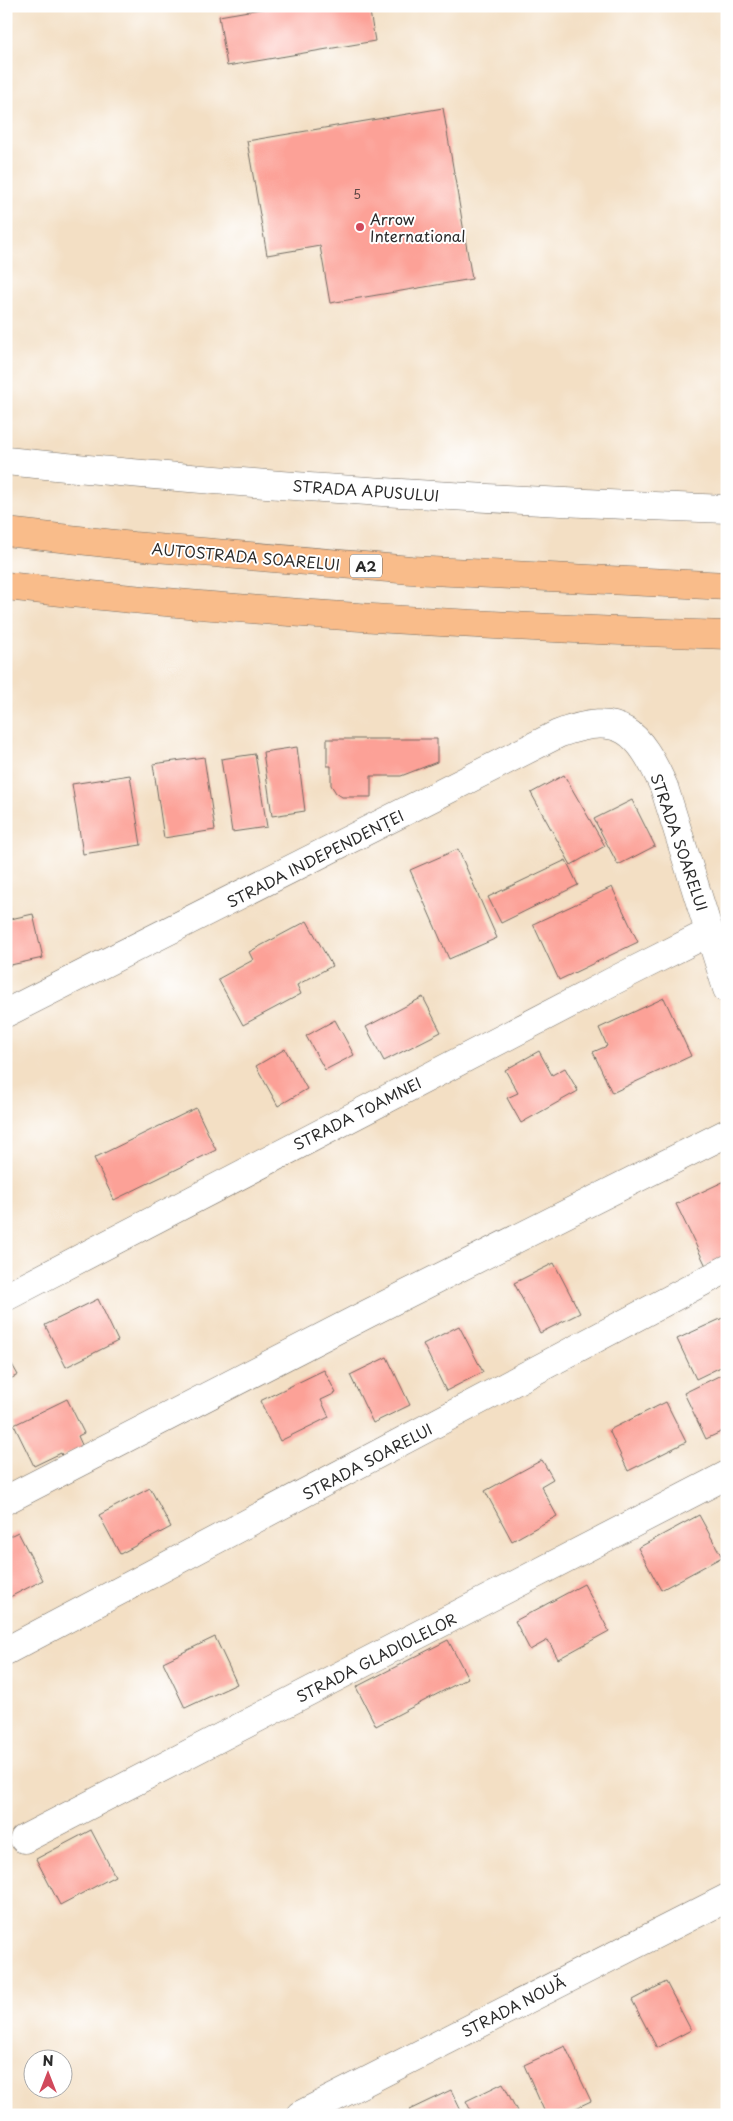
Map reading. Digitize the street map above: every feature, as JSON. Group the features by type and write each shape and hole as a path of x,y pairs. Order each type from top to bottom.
{"highway":[{"name":"AUTOSTRADA SOARELUI","path":"6,532 133,546 412,570 727,586"},
{"path":"6,586 346,618 580,631 727,635"}],"street":[{"name":"STRADA APUSULUI","path":"6,461 112,472 284,485 578,504 727,509"},
{"name":"STRADA INDEPENDENȚEI","path":"6,1013 558,734 580,726 603,723 628,732"},
{"name":"STRADA SOARELUI","path":"628,732 644,747 664,787 727,989"},
{"name":"STRADA TOAMNEI","path":"6,1297 612,981 710,932"},
{"path":"6,1500 360,1317 727,1133"},
{"name":"STRADA SOARELUI","path":"6,1651 727,1269"},
{"name":"STRADA GLADIOLELOR","path":"24,1839 727,1475"},
{"name":"STRADA NOUĂ","path":"300,2115 727,1898"}],"building":[{"path":"278,6 369,6 375,41 227,66 219,16"},
{"path":"443,108 472,279 330,303 320,246 267,255 247,141"},
{"path":"327,739 437,739 437,762 401,776 371,776 371,797 342,797 336,793 331,785 331,766 327,766"},
{"path":"297,747 305,811 272,816 263,752"},
{"path":"255,754 267,827 232,832 221,759"},
{"path":"204,757 215,830 164,838 153,764"},
{"path":"130,775 141,845 83,854 72,784"},
{"path":"564,775 605,846 571,865 531,793"},
{"path":"632,800 655,846 618,865 594,819"},
{"path":"458,849 497,938 449,959 410,870"},
{"path":"566,860 578,885 501,923 488,897"},
{"path":"612,887 638,942 559,980 533,924"},
{"path":"33,914 43,958 6,966 6,920"},
{"path":"307,921 332,966 297,985 301,994 243,1025 218,979 253,960 249,952"},
{"path":"423,997 441,1032 384,1061 366,1027"},
{"path":"664,998 691,1056 612,1093 593,1052 607,1046 599,1028"},
{"path":"335,1020 354,1055 325,1070 306,1036"},
{"path":"285,1049 307,1089 278,1106 256,1066"},
{"path":"539,1051 552,1075 565,1068 578,1091 521,1123 507,1098 518,1093 505,1070"},
{"path":"196,1108 216,1150 114,1200 94,1158"},
{"path":"727,1180 727,1255 706,1266 676,1204"},
{"path":"554,1263 580,1313 540,1333 514,1283"},
{"path":"98,1299 118,1341 66,1367 45,1325"},
{"path":"727,1316 727,1364 696,1379 677,1339"},
{"path":"459,1326 483,1372 446,1391 423,1344"},
{"path":"6,1354 18,1375 6,1381"},
{"path":"387,1357 410,1405 373,1423 350,1375"},
{"path":"324,1370 336,1393 321,1400 329,1417 280,1441 260,1401"},
{"path":"727,1372 727,1429 706,1439 684,1393"},
{"path":"67,1399 84,1433 78,1436 83,1447 62,1456 61,1453 34,1466 14,1425"},
{"path":"666,1402 686,1442 628,1471 609,1430"},
{"path":"542,1460 553,1479 541,1486 557,1516 512,1541 485,1491"},
{"path":"150,1488 171,1527 120,1554 99,1515"},
{"path":"699,1515 722,1557 661,1590 638,1548"},
{"path":"18,1532 43,1580 6,1599 6,1538"},
{"path":"584,1584 609,1631 558,1659 548,1640 530,1650 515,1621"},
{"path":"215,1637 237,1684 185,1708 163,1662"},
{"path":"448,1640 468,1678 376,1726 356,1687"},
{"path":"91,1830 115,1876 60,1905 36,1859"},
{"path":"666,1982 691,2030 657,2048 632,2000"},
{"path":"565,2046 591,2101 561,2115 546,2115 524,2065"},
{"path":"503,2083 519,2115 473,2115 466,2101"},
{"path":"451,2090 463,2115 411,2115 409,2110"}],"place":[{"name":"Arrow International","path":"360,227"}]}
